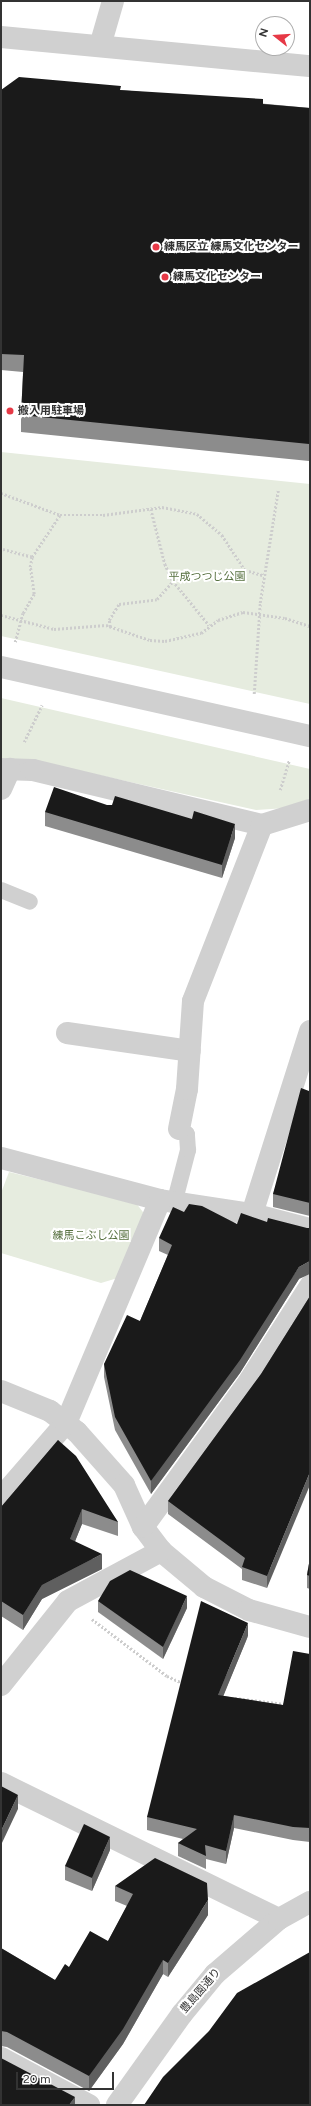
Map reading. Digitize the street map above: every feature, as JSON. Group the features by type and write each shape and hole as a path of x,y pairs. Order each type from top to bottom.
{"street":[{"path":"100,46 113,1"},
{"path":"1,37 310,66"},
{"path":"1,667 310,736"},
{"path":"1,789 6,769 33,770 262,825 310,810"},
{"path":"179,1129 190,1051 193,1001 262,825"},
{"path":"252,1214 310,1031"},
{"path":"67,1033 190,1051"},
{"path":"1,1158 167,1200 252,1214 310,1228"},
{"path":"1,1498 66,1423 167,1200"},
{"path":"143,1527 250,1380 310,1286"},
{"path":"1,1391 50,1411 66,1423 105,1460 124,1485 143,1527 161,1551 204,1587 249,1610 310,1628"},
{"path":"1,1685 68,1601 161,1551"},
{"path":"1,1783 279,1919"},
{"name":"豊島園通り","path":"117,2105 182,2014 215,1974 279,1919 310,1902"},
{"path":"1,2058 89,2105"}],"lane":[{"path":"1,890 30,902"},
{"path":"167,1200 188,1150 187,1134 179,1129"}],"path":[{"path":"253,697 263,575 278,490"},
{"path":"1,493 60,515 151,509 181,509 197,514 222,535 245,570 263,575"},
{"path":"151,509 159,551 173,582 209,625"},
{"path":"14,645 21,620 34,594 30,567 32,557 60,515"},
{"path":"3,549 32,557"},
{"path":"110,628 109,620 119,604 157,599 173,582"},
{"path":"1,615 54,629 106,625 110,628 165,641 201,633 209,625 243,612 260,613 310,626"},
{"path":"6,769 44,700"},
{"path":"68,1601 167,1676 188,1685"},
{"path":"232,1698 294,1705"}],"green space":[{"name":"平成つつじ公園","path":"1,452 310,484 310,704 1,636"},
{"path":"1,698 310,769 310,802 287,808 256,810 31,760 1,760"},
{"name":"練馬こぶし公園","path":"9,1172 136,1203 146,1216 121,1277 101,1283 1,1253 1,1193"}],"building":[{"name":"練馬区立 練馬文化センター","path":"19,77 121,86 120,90 263,99 263,104 310,108 309,444 21,415 24,355 1,354 1,90"},
{"path":"54,787 107,805 112,805 115,796 192,819 194,811 235,824 222,865 45,812"},
{"path":"301,1088 309,1091 310,1089 310,1203 273,1194"},
{"path":"189,1204 202,1206 237,1224 241,1213 267,1222 268,1218 310,1228 310,1261 299,1267 240,1360 151,1481 115,1417 104,1364 127,1315 140,1321 172,1245 159,1238 173,1207 184,1212"},
{"path":"310,1296 310,1472 267,1576 242,1567 245,1558 168,1501 261,1374"},
{"path":"58,1440 76,1456 118,1522 82,1509 70,1539 102,1554 42,1585 23,1615 1,1601 1,1507"},
{"path":"310,1558 310,1576 307,1575"},
{"path":"130,1570 187,1596 163,1647 98,1601 110,1581"},
{"path":"201,1601 248,1623 218,1695 283,1705 293,1651 310,1654 310,1828 293,1827 234,1815 226,1851 205,1845 206,1856 178,1843 197,1829 147,1817"},
{"path":"1,1786 18,1795 1,1831"},
{"path":"84,1824 110,1837 92,1878 65,1866"},
{"path":"155,1858 207,1883 208,1900 168,1963 163,1960 123,2029 89,2076 7,2032 1,2031 1,1948 55,1980 65,1964 69,1967 90,1931 108,1941 133,1894 115,1886"},
{"path":"310,1952 310,2105 144,2105 163,2077 209,2031 237,1993"},
{"path":"1,2058 75,2097 69,2105 1,2105"}],"place":[{"name":"練馬区立 練馬文化センター","path":"156,247"},
{"name":"練馬文化センター","path":"165,277"},
{"name":"搬入用駐車場","path":"10,411"}]}
